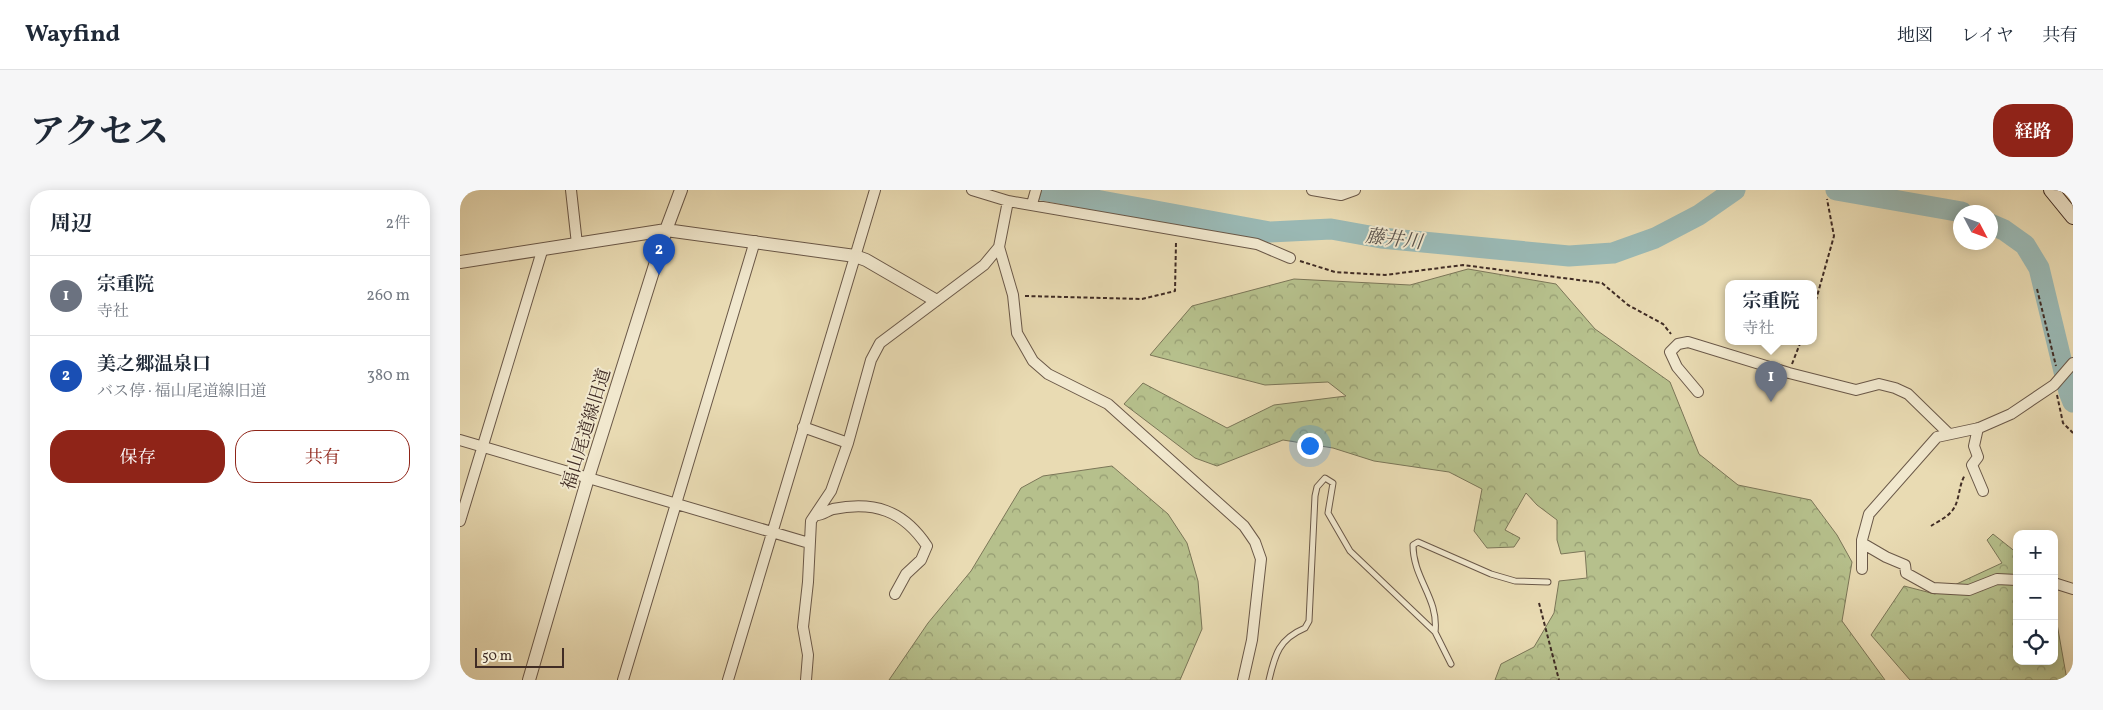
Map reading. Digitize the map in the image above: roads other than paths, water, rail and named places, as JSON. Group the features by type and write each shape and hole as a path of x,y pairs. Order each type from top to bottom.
{"main road":[{"path":"2051,190 2073,217"}],"street":[{"path":"571,190 577,244"},
{"name":"福山尾道線旧道","path":"529,680 588,478 666,230 681,190"},
{"path":"728,680 875,190"},
{"path":"972,190 1008,201 1034,197 1177,230 1257,244 1290,258"},
{"path":"1312,190 1340,196 1355,190"},
{"path":"1008,201 999,248 1012,296 1017,333 1033,361 1048,374 1108,404 1244,526 1255,542 1261,559 1252,640 1243,680"},
{"path":"460,262 666,230 855,256 866,260 935,300"},
{"path":"623,680 755,241"},
{"path":"806,680 808,655 803,627 808,582 811,520 831,491 848,443 871,360 880,343 984,265 999,248"},
{"path":"460,521 542,250"},
{"path":"1698,392 1678,367 1670,352 1678,344 1688,342 1789,373 1856,390 1879,384 1895,388 1908,394 1948,433"},
{"path":"1862,570 1862,543 1869,514 1937,437 1948,433 1978,428 2011,414 2054,385 2072,364"},
{"path":"803,427 848,443"},
{"path":"1978,428 1974,446 1978,457 1972,465 1983,491"},
{"path":"460,440 809,543"},
{"path":"815,515 820,516 831,510 870,506 885,508 919,534 927,546 921,560 906,574 895,594"},
{"path":"1862,543 1886,557 1905,565 1906,573 1933,588 1969,590 1996,579 2013,580"},
{"path":"2058,584 2073,589"}],"lane":[{"path":"1269,680 1279,650 1284,642 1289,635 1305,628 1309,621 1315,496 1317,487 1325,478 1334,483 1328,513 1350,551 1435,632 1451,664"},
{"path":"1435,632 1436,620 1432,600 1418,576 1413,554 1413,545 1418,542 1490,574 1515,581 1548,582"}],"waterway":[{"name":"藤井川","path":"1041,190 1270,232 1331,229 1381,238 1569,256 1613,253 1655,238 1699,215 1735,190"},
{"path":"1836,190 1953,210"},
{"path":"1998,227 2025,245 2039,268 2073,402"}],"place":[{"name":"美之郷温泉口","path":"659,275"},
{"name":"宗重院","path":"1771,402"}]}
